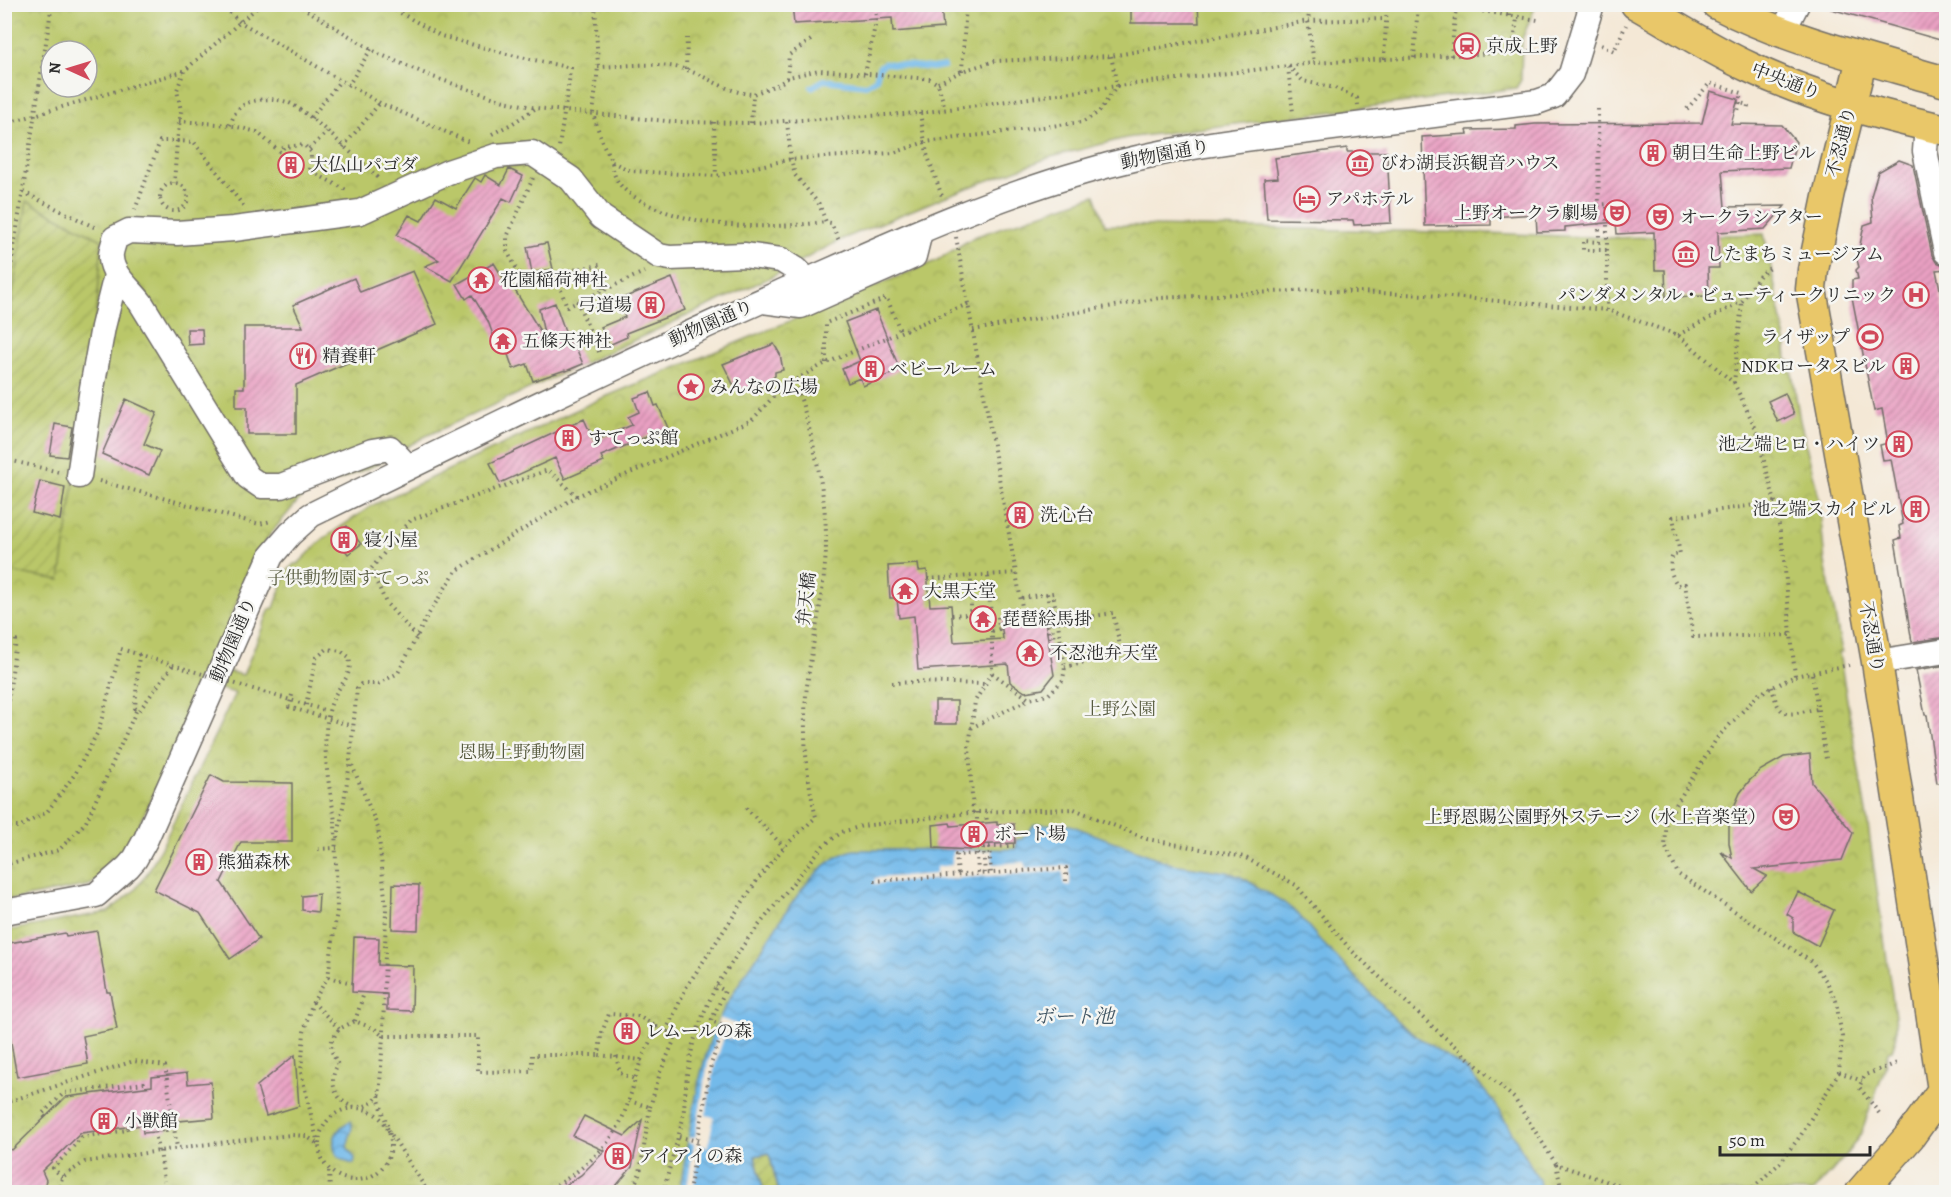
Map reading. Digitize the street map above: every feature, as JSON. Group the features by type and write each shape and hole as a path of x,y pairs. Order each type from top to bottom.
{"main road":[{"path":"1718,4 1751,21 1782,33 1947,82"},
{"name":"中央通り","path":"1632,14 1800,88 1850,105 1937,128"},
{"name":"不忍通り","path":"1861,1192 1945,1096 1863,664 1811,290 1820,237 1862,58"}],"street":[{"name":"動物園通り","path":"4,912 96,895 135,860 271,556 311,515 622,364 807,280 950,219 1036,186 1159,152 1537,102 1554,96 1571,74 1592,4"},
{"path":"1782,33 1797,4"},
{"path":"1937,128 1925,151 1947,252"},
{"path":"408,467 390,448 372,451 281,486 261,486 248,477 141,303 116,274 110,257 122,235 177,233 348,214 376,205 448,172 496,156 532,153 571,179 601,217 659,256 670,258 744,255 781,260 797,270 807,280"},
{"path":"761,301 801,306 914,256 920,232"},
{"path":"79,476 93,378 116,274"},
{"path":"1863,664 1947,651"}],"path":[{"path":"4,311 52,4"},
{"path":"214,4 228,11 240,22 380,104 474,143"},
{"path":"4,124 184,71 261,4"},
{"path":"385,4 441,36 571,68 558,151 547,163"},
{"path":"596,4 598,67 593,114 621,187 637,198 678,216 701,222 753,225 831,223 842,247"},
{"path":"865,74 876,21 875,4"},
{"path":"962,71 966,4"},
{"path":"1073,4 1129,7"},
{"path":"1310,4 1308,21 1314,63"},
{"path":"1384,59 1387,4"},
{"path":"1414,58 1418,4"},
{"path":"1509,16 1511,4"},
{"path":"297,5 371,49 433,77 504,101 536,108 676,122 788,122 920,113 1117,86 1314,63 1531,51"},
{"path":"1451,56 1456,6 1539,20"},
{"path":"1600,44 1614,51 1632,14"},
{"path":"1513,52 1517,17"},
{"path":"938,83 962,71 995,61 1111,56 1308,21 1386,19"},
{"path":"686,69 687,38"},
{"path":"787,79 786,66 789,55 814,38"},
{"path":"348,86 371,49"},
{"path":"612,162 631,171 716,176 791,159 894,153 925,142 1083,122 1099,112 1117,86 1111,56"},
{"path":"598,67 656,65 686,69 738,94 753,94 787,79 819,70 930,79 938,83 945,108"},
{"path":"1287,66 1303,81 1335,88 1357,98 1359,111"},
{"path":"1287,66 1293,120"},
{"path":"174,183 181,111 177,90 184,71"},
{"path":"311,118 340,81"},
{"path":"1687,109 1710,83 1742,93 1738,102 1738,111"},
{"path":"751,123 753,94"},
{"path":"230,125 236,111 246,104 266,98 289,103 311,118 399,195"},
{"path":"1738,102 1748,105 1747,111"},
{"path":"343,147 380,104"},
{"path":"1598,109 1599,242 1583,241 1583,250 1607,250"},
{"path":"920,113 927,154 956,237 1024,618"},
{"path":"179,122 230,125 256,132 280,152 284,147 298,144 309,149 312,159 309,170 376,205"},
{"path":"714,122 716,176"},
{"path":"788,122 791,159 795,175 819,204 826,222"},
{"path":"309,149 327,132"},
{"path":"23,192 122,235 160,141 194,142 247,210 263,225"},
{"path":"174,183 182,186 188,198 181,209 172,211 164,206 160,198 166,186 174,183"},
{"path":"524,198 507,237 507,251 525,284 545,275 600,265 603,289"},
{"path":"1598,205 1607,204 1607,310"},
{"path":"1734,383 1742,302 1760,275 1773,266"},
{"path":"555,273 567,307 637,275"},
{"path":"973,330 1160,298 1311,290 1427,295 1607,310 1678,334 1734,383 1755,427 1775,502 1783,549 1793,635 1795,676"},
{"path":"826,363 826,323 874,303 887,298 901,333"},
{"path":"577,301 602,358"},
{"path":"1678,334 1742,302"},
{"path":"336,848 350,760 357,688 361,684 378,684 398,673 456,571 577,496 752,420 776,394 795,380 826,363 968,304"},
{"name":"弁天橋","path":"784,847 816,817 808,788 806,696 826,545 819,473 806,413 795,380"},
{"path":"4,459 79,476 260,524 275,520"},
{"path":"417,637 386,603 371,569 411,520 548,470 577,496"},
{"path":"1775,502 1673,517 1680,554 1674,555 1670,561 1672,578 1678,585 1685,584 1693,638 1793,635"},
{"path":"928,579 1016,573"},
{"path":"977,824 970,782 969,747 975,701 992,673 988,575"},
{"path":"952,615 965,614 971,610 971,576"},
{"path":"992,631 999,630 998,615 1045,609 1051,647 1055,646 1047,593"},
{"path":"972,728 1029,699 1048,695 1064,681 1065,667 1053,593 1021,598"},
{"path":"1058,622 1113,613 1122,655 1065,667"},
{"path":"4,639 16,640 8,704"},
{"path":"4,827 19,827 46,812 75,774 98,732 121,649 291,698 324,710"},
{"path":"306,705 316,658 327,649 341,651 349,657 351,666 347,678 333,699 325,737 327,773 335,821 337,910 328,977 313,1002 304,1032 301,1072 321,1158 329,1170 341,1178 355,1181 369,1179 381,1171 392,1145 379,1100 386,908 378,828 350,760"},
{"path":"4,865 59,850 86,822 137,709 135,708 139,654"},
{"path":"1748,1192 1780,1163 1801,1135 1839,1072 1842,1037 1836,1001 1827,982 1812,962 1678,874 1665,846 1667,819 1717,738 1759,694 1795,676 1863,664"},
{"path":"137,709 139,711 173,665"},
{"path":"992,673 1029,699"},
{"path":"1812,674 1826,759"},
{"path":"892,683 985,684"},
{"path":"1772,687 1776,705 1785,713 1817,709"},
{"path":"291,698 289,707 352,726"},
{"path":"666,1031 687,986 758,879 784,847 746,808"},
{"path":"663,1192 679,1137 693,1044 716,986 747,940 823,846 842,832 862,826 986,812 1074,809 1148,839 1244,857 1296,885 1350,949 1425,1020 1514,1098 1556,1164 1562,1192"},
{"path":"986,812 987,823"},
{"path":"978,874 977,854 983,846"},
{"path":"983,846 991,873"},
{"path":"983,846 985,873"},
{"path":"971,848 1014,846"},
{"path":"318,849 336,848"},
{"path":"958,874 956,855 977,854"},
{"path":"874,881 1066,868 1066,884"},
{"path":"328,977 352,983"},
{"path":"689,1192 711,1064 725,1026 711,1021 725,991 716,986"},
{"path":"356,1021 364,993"},
{"path":"313,1002 339,1029"},
{"path":"600,1055 601,1035 609,1014 638,1016 676,1036 660,1073 650,1107 640,1173 631,1192"},
{"path":"428,1192 381,1119 369,1111 344,1103 334,1088 332,1080 334,1070 338,1065 331,1050 332,1040 339,1029 356,1021 375,1029 383,1036 478,1036 478,1072 532,1071 532,1055 600,1055 641,1060"},
{"path":"547,1192 585,1167 614,1135 629,1101 641,1060 657,1027"},
{"path":"616,1056 620,1073 634,1079"},
{"path":"4,1103 134,1061 165,1066 177,1148"},
{"path":"1879,1113 1859,1088 1864,1075 1900,1062"},
{"path":"1839,1072 1862,1081"},
{"path":"45,1117 42,1114 64,1093 144,1083 145,1087"},
{"path":"318,1144 321,1130 329,1118 341,1110 370,1104 380,1093"},
{"path":"629,1101 650,1107"},
{"path":"62,1177 53,1168 82,1137 128,1130 127,1127"},
{"path":"155,1132 164,1181"},
{"path":"59,1192 62,1177 85,1162 177,1148 291,1135 306,1136 318,1144"},
{"path":"679,1137 698,1141"},
{"path":"1556,1164 1637,1192"},
{"path":"329,1170 330,1192"}],"green space":[{"name":"上野公園","path":"5,5 1536,5 1522,39 1521,80 1516,88 1126,138 1051,157 954,193 842,239 769,278 424,437 375,465 303,495 271,533 256,556 210,667 243,675 270,609 274,608 287,572 323,539 373,505 600,399 936,261 974,237 1095,195 1105,225 1486,233 1609,238 1764,234 1787,346 1787,360 1790,361 1800,421 1819,498 1825,563 1842,652 1839,653 1867,818 1896,1024 1896,1038 1892,1050 1888,1051 1884,1071 1861,1133 1845,1157 1812,1192 5,1192 5,931 108,912 135,890 148,872 165,840 235,693 203,684 173,754 132,839 112,867 90,885 5,901"},
{"path":"27,201 102,240 95,335 60,580 5,571 4,353"},
{"path":"769,1153 779,1192 764,1192 755,1156"}],"water":[{"name":"ボート池","path":"1034,825 1070,825 1172,864 1227,872 1241,877 1283,902 1298,914 1396,1020 1466,1069 1494,1102 1539,1180 1541,1192 779,1192 769,1153 755,1156 764,1192 679,1192 696,1094 707,1050 716,1026 740,981 790,906 813,877 825,865 854,850 1016,849 1016,840 1022,839"},
{"path":"351,1121 352,1128 347,1147 355,1158 354,1164 339,1157 334,1144 338,1131"}],"pier":[{"path":"992,850 993,864 1025,862 1026,868 1070,865 1070,886 1064,886 1063,871 874,884 875,878 936,874 936,867 952,865 952,852"},
{"path":"719,1018 736,1024 731,1039 724,1037 715,1065 706,1115 714,1117 708,1147 701,1145 693,1192 686,1192 694,1144 689,1142 689,1139 695,1137 708,1062 721,1028 716,1025"}],"building":[{"path":"792,4 941,4 943,28 893,32 892,18 794,24"},
{"path":"1131,4 1198,4 1199,23 1131,23"},
{"path":"1831,4 1947,4 1947,42 1831,9"},
{"path":"1710,91 1738,99 1731,124 1782,125 1796,142 1789,168 1722,171 1725,207 1785,206 1765,229 1718,232 1719,268 1708,268 1709,296 1666,297 1665,270 1655,270 1654,232 1617,234 1616,222 1565,227 1565,231 1537,232 1536,214 1491,217 1491,225 1425,226 1422,137 1468,134 1467,130 1516,129 1516,126 1535,124 1702,123"},
{"name":"アパホテル","path":"1347,148 1347,152 1387,152 1391,223 1354,225 1353,220 1267,219 1264,179 1278,178 1275,158"},
{"path":"1899,160 1913,165 1932,255 1936,262 1947,266 1947,269 1936,270 1947,323 1947,637 1912,642 1895,540 1901,538 1899,526 1903,524 1891,459 1883,460 1880,445 1888,443 1882,409 1874,411 1852,297 1852,280 1858,279 1857,260 1864,225 1873,222 1871,196 1878,172"},
{"path":"509,169 523,176 511,202 503,198 452,281 425,266 439,260 397,235 409,215 421,221 436,197 456,208 475,178 481,182 485,175 501,185"},
{"path":"547,243 553,269 532,273 527,247"},
{"path":"494,263 505,281 508,279 545,339 539,309 555,303 570,345 574,343 583,364 533,381 527,364 513,369 504,343 497,346 488,321 472,295 466,299 457,284"},
{"name":"精養軒","path":"413,271 437,324 296,385 296,434 247,434 247,407 236,407 236,388 244,388 244,327 303,327 293,305 354,278 360,292"},
{"name":"弓道場","path":"672,278 685,310 626,333 627,337 609,345 601,327 625,317 618,300"},
{"path":"876,310 900,370 863,386 860,378 848,383 842,369 860,361 845,322"},
{"path":"187,329 202,329 203,344 188,345"},
{"path":"774,344 780,354 783,370 775,372 775,376 765,385 754,389 742,389 733,384 723,364"},
{"name":"すてっぷ館","path":"650,392 668,428 601,456 604,462 565,479 555,458 500,483 490,463 584,419 594,441 632,425 628,417 639,412 634,398"},
{"path":"1785,393 1794,414 1778,422 1768,401"},
{"path":"126,399 157,413 144,444 160,451 149,475 102,454"},
{"path":"55,424 72,427 67,457 50,455"},
{"path":"40,481 65,487 60,520 32,513"},
{"path":"347,526 361,544 348,554 334,536"},
{"path":"918,564 919,571 927,570 930,606 951,605 954,642 1003,639 1001,621 1044,615 1054,675 1043,689 1025,692 1010,682 1008,664 918,670 914,616 899,618 897,598 890,598 888,566"},
{"path":"1947,665 1947,782 1937,783 1927,715 1925,715 1916,670"},
{"path":"935,701 957,701 957,724 935,724"},
{"name":"上野恩賜公園野外ステージ（水上音楽堂）","path":"1810,754 1812,783 1853,833 1842,860 1754,869 1767,876 1751,891 1721,852 1732,858 1729,825 1733,809 1740,793 1761,770 1784,757"},
{"name":"熊猫森林","path":"211,775 224,782 292,783 292,842 241,842 221,882 259,939 230,959 200,913 154,890"},
{"name":"ボート場","path":"997,822 997,825 1014,824 1015,843 973,845 970,846 970,850 934,848 933,825 950,823 951,826"},
{"path":"393,884 419,885 418,930 392,929"},
{"path":"1798,892 1834,910 1818,946 1793,932 1793,918 1787,914"},
{"path":"319,894 318,912 302,910 302,896"},
{"path":"97,931 107,992 110,992 117,1029 83,1036 88,1064 17,1077 4,1003 4,944 65,933 66,936"},
{"path":"354,937 379,938 378,965 413,966 412,1011 387,1010 387,994 352,992"},
{"path":"295,1055 299,1106 266,1116 257,1086"},
{"path":"187,1073 188,1084 211,1082 214,1118 166,1122 167,1131 143,1133 142,1125 81,1133 42,1171 46,1180 43,1192 4,1192 4,1148 12,1150 66,1097 152,1086 152,1077"},
{"name":"アイアイの森","path":"584,1116 625,1136 642,1120 632,1167 611,1192 555,1192 581,1175 605,1151 573,1136"}],"waterway":[{"path":"812,87 824,80 866,85 876,79 879,67 885,63 932,68 944,66"}],"place":[{"name":"京成上野","path":"1467,46"},
{"name":"朝日生命上野ビル","path":"1653,153"},
{"name":"びわ湖長浜観音ハウス","path":"1360,163"},
{"name":"大仏山パゴダ","path":"291,165"},
{"name":"アパホテル","path":"1307,199"},
{"name":"上野オークラ劇場","path":"1617,213"},
{"name":"オークラシアター","path":"1660,217"},
{"name":"したまちミュージアム","path":"1686,254"},
{"name":"花園稲荷神社","path":"481,280"},
{"name":"パンダメンタル・ビューティークリニック","path":"1916,295"},
{"name":"弓道場","path":"651,305"},
{"name":"ライザップ","path":"1870,337"},
{"name":"五條天神社","path":"503,341"},
{"name":"精養軒","path":"303,356"},
{"name":"NDKロータスビル","path":"1906,366"},
{"name":"ベビールーム","path":"871,369"},
{"name":"みんなの広場","path":"691,387"},
{"name":"すてっぷ館","path":"568,438"},
{"name":"池之端ヒロ・ハイツ","path":"1899,444"},
{"name":"池之端スカイビル","path":"1916,509"},
{"name":"洗心台","path":"1020,515"},
{"name":"寝小屋","path":"344,540"},
{"name":"大黒天堂","path":"905,591"},
{"name":"琵琶絵馬掛","path":"983,619"},
{"name":"不忍池弁天堂","path":"1030,653"},
{"name":"上野恩賜公園野外ステージ（水上音楽堂）","path":"1786,817"},
{"name":"ボート場","path":"974,834"},
{"name":"熊猫森林","path":"199,862"},
{"name":"レムールの森","path":"627,1031"},
{"name":"小獣館","path":"104,1121"},
{"name":"アイアイの森","path":"618,1156"}],"park label":[{"name":"子供動物園すてっぷ","path":"348,578"},
{"name":"恩賜上野動物園","path":"522,752"}]}
